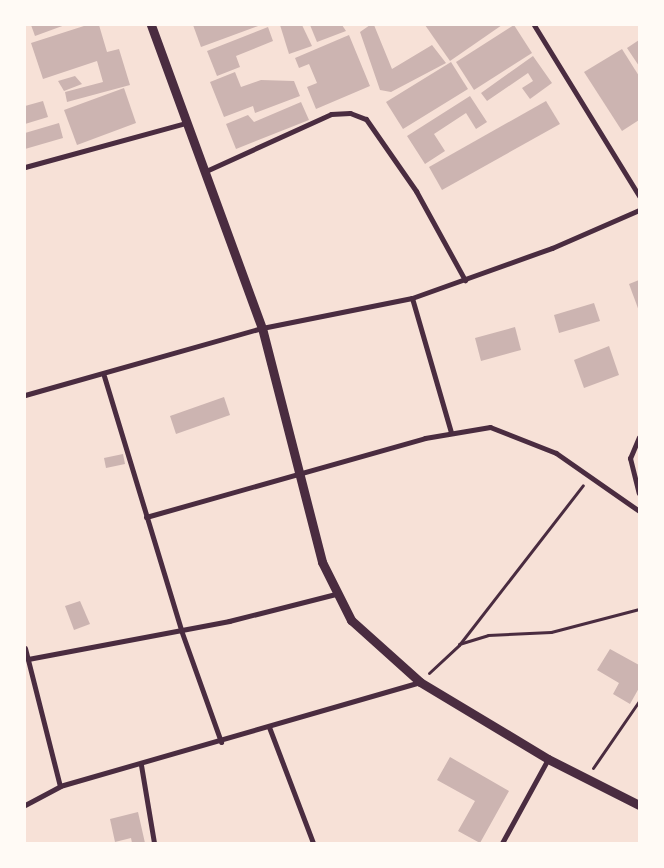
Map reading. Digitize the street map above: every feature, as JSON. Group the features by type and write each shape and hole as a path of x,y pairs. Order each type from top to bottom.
{"street":[{"path":"151,25 262,328 302,475 322,562 336,594 358,626 420,682 548,760 588,777 639,805"},
{"path":"534,25 639,196"},
{"path":"206,171 331,114 350,113 366,119 416,191 465,280"},
{"path":"25,167 186,123"},
{"path":"25,395 104,376 262,328 412,298 465,280 639,210"},
{"path":"412,298 451,432"},
{"path":"104,376 181,630 222,742"},
{"path":"146,517 451,432 490,427 517,434 590,474 639,511"},
{"path":"639,437 630,458 639,492"},
{"path":"28,659 181,630 336,594"},
{"path":"25,648 60,786"},
{"path":"25,805 60,786 222,742 420,682"},
{"path":"269,727 313,843"},
{"path":"502,843 548,760"},
{"path":"141,765 154,843"}],"path":[{"path":"420,682 459,644 590,474"},
{"path":"459,644 488,635 551,632 639,609"},
{"path":"588,777 639,701"}],"building":[{"path":"31,25 65,25 35,36"},
{"path":"87,25 99,25 107,52 119,49 130,85 67,102 65,92 103,82 97,61 43,79 31,43"},
{"path":"193,25 261,25 201,47"},
{"path":"280,25 302,25 312,46 289,54"},
{"path":"310,25 342,25 346,31 317,42"},
{"path":"370,25 374,25 392,69 432,45 446,63 391,92 380,90 360,32"},
{"path":"425,25 502,25 450,61"},
{"path":"514,25 532,53 474,90 456,62"},
{"path":"268,27 273,41 236,56 240,67 217,76 207,51"},
{"path":"349,35 370,86 316,109 307,87 317,83 309,64 299,68 295,58"},
{"path":"639,40 639,66 627,48"},
{"path":"622,49 639,76 639,120 622,131 584,72"},
{"path":"533,56 552,83 530,99 522,88 533,81 528,73 487,101 481,93"},
{"path":"451,62 468,89 403,129 386,102"},
{"path":"235,72 241,87 261,80 294,81 300,96 255,113 253,106 224,117 210,82"},
{"path":"75,76 82,84 64,91 58,81"},
{"path":"124,88 136,123 77,145 64,110"},
{"path":"470,96 487,122 476,129 466,113 434,134 445,151 425,164 407,136"},
{"path":"43,101 48,117 25,124 25,106"},
{"path":"546,101 560,124 442,190 429,167"},
{"path":"301,102 309,120 236,149 226,124 248,115 254,122"},
{"path":"59,123 63,138 25,149 25,133"},
{"path":"639,280 639,311 629,284"},
{"path":"594,303 600,321 559,333 554,315"},
{"path":"515,327 521,350 481,361 475,338"},
{"path":"609,346 619,375 584,388 574,360"},
{"path":"224,397 230,415 176,434 170,416"},
{"path":"123,454 125,464 106,468 104,458"},
{"path":"80,601 90,624 74,630 65,606"},
{"path":"610,649 639,665 639,688 630,704 613,694 619,683 597,670"},
{"path":"450,757 509,791 480,843 458,831 475,801 437,780"},
{"path":"138,812 145,843 132,843 131,838 115,842 110,819"}]}
